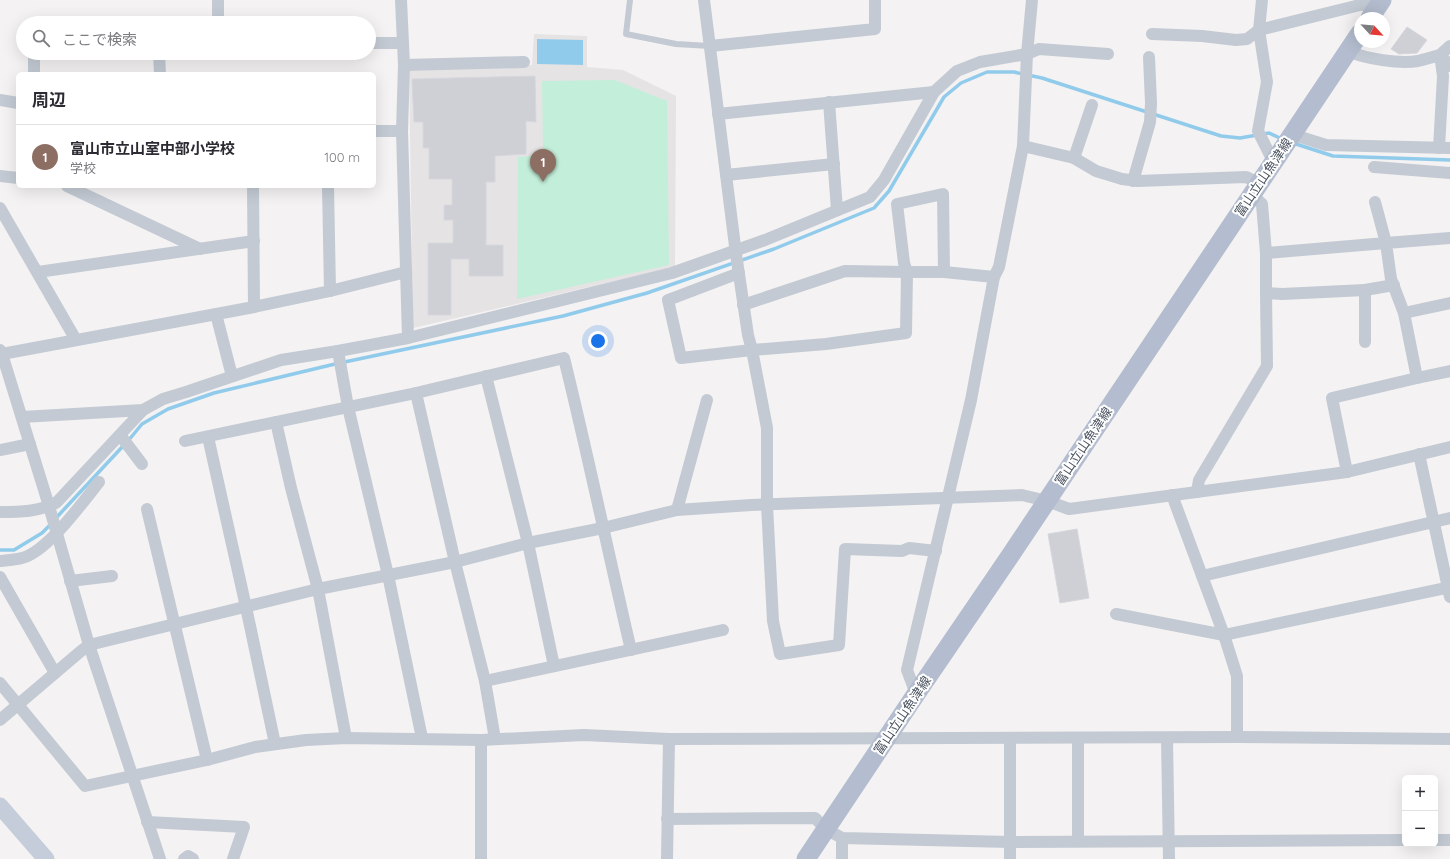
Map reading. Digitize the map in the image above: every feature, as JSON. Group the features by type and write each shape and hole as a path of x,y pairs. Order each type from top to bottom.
{"main road":[{"name":"富山立山魚津線","path":"806,859 1354,42"}],"street":[{"path":"218,0 218,16"},
{"path":"401,0 404,65 402,131 408,338"},
{"path":"704,0 743,305 767,428 767,505 773,621 780,654 839,645 845,549 902,551 909,548 936,551"},
{"path":"710,46 875,29 875,0"},
{"path":"916,694 907,670 971,400 994,277 999,267 1023,146 1027,54 1032,0"},
{"path":"1262,0 1260,30 1267,82 1258,131 1263,142 1284,145 1445,148 1443,76 1440,55"},
{"path":"1152,34 1202,36 1236,40 1247,39 1260,30 1360,5 1377,8"},
{"path":"376,43 402,43"},
{"path":"1348,51 1361,57 1392,61 1417,61 1440,55 1450,46"},
{"path":"0,512 21,512 50,509 121,436 143,410 163,398 186,392 281,360 338,353 408,338 672,274 736,253 870,197 884,180 934,92 957,71 980,62 1027,54 1039,49 1108,54"},
{"path":"1440,55 1450,66"},
{"path":"1133,181 1150,122 1151,106 1149,57"},
{"path":"34,60 34,72"},
{"path":"159,60 160,72"},
{"path":"404,65 524,62"},
{"path":"718,114 934,92"},
{"path":"0,100 16,104"},
{"path":"829,102 837,210"},
{"path":"1074,158 1092,105"},
{"path":"376,131 402,131"},
{"path":"1023,146 1074,158 1096,171 1133,181 1246,178 1255,188 1262,204 1266,253 1267,366 1199,480 1197,492"},
{"path":"726,175 834,164"},
{"path":"1374,167 1450,174"},
{"path":"0,176 16,178"},
{"path":"71,188 200,248"},
{"path":"253,188 254,307"},
{"path":"328,188 330,291"},
{"path":"739,272 668,300 681,358 826,344 906,333 907,272 904,263 897,204 943,194 944,272"},
{"path":"1375,202 1386,243 1394,284 1404,313 1417,378"},
{"path":"0,208 76,340"},
{"path":"1266,253 1450,238"},
{"path":"38,272 254,241"},
{"path":"743,305 845,271 944,272 994,277"},
{"path":"160,859 89,645 50,509 1,352 76,340 254,307 330,291 406,272"},
{"path":"1266,293 1290,294 1365,290 1394,284"},
{"path":"1365,290 1365,342"},
{"path":"1404,313 1450,303"},
{"path":"216,314 232,376"},
{"path":"338,353 348,407 388,575 422,738"},
{"path":"185,441 416,393 564,358 585,444 631,650"},
{"path":"1347,472 1332,398 1450,371"},
{"path":"486,376 528,543 554,666"},
{"path":"416,393 455,562 485,681 495,739"},
{"path":"677,510 707,400"},
{"path":"22,417 143,410"},
{"path":"276,422 291,488 318,589 346,738"},
{"path":"121,436 142,464"},
{"path":"208,437 275,744"},
{"path":"0,450 30,444"},
{"path":"0,720 81,650 89,645 318,589 455,562 528,543 603,528 677,510 767,505 1022,496 1047,501 1069,509 1347,472 1450,447"},
{"path":"1116,614 1224,635 1449,590 1419,454"},
{"path":"0,561 22,558 38,550 99,482"},
{"path":"1172,496 1224,635 1237,676 1237,737"},
{"path":"147,509 207,760"},
{"path":"1202,576 1450,518"},
{"path":"70,581 112,576"},
{"path":"0,577 54,673"},
{"path":"485,681 723,630"},
{"path":"0,684 86,786 207,760 255,747 306,740 346,738 481,740 584,735 669,739 1237,737 1450,739"},
{"path":"1010,738 1010,859"},
{"path":"1078,738 1078,841"},
{"path":"1168,738 1169,859"},
{"path":"666,859 669,739"},
{"path":"481,740 481,859"},
{"path":"0,806 46,859"},
{"path":"666,819 815,818 826,829 842,838 1010,842 1402,840"},
{"path":"147,822 244,827 232,859"},
{"path":"842,838 842,859"},
{"path":"1438,840 1450,840"},
{"path":"184,859 188,856 193,859"}],"lane":[{"path":"630,0 626,34 676,44 710,46"}],"shaded area":[{"path":"534,34 587,36 587,67 623,70 676,96 675,267 413,328 409,68 532,65"}],"green space":[{"path":"615,80 667,101 669,265 517,299 518,157 543,155 542,81"}],"water":[{"path":"537,39 583,40 583,65 537,64"}],"building":[{"path":"1407,27 1427,40 1417,53 1399,54 1391,49"},
{"path":"535,76 536,122 526,121 526,154 495,156 495,182 486,182 486,245 503,245 503,276 469,276 469,259 451,259 451,315 428,315 428,243 453,243 453,220 444,220 444,205 452,205 452,179 429,179 429,148 423,148 423,122 414,122 412,79"},
{"path":"1077,529 1089,598 1060,603 1048,534"}],"waterway":[{"path":"128,441 142,424 168,409 214,393 335,364 563,316 647,293 774,249 874,208 889,191 944,97 961,83 987,72 1014,72 1042,78 1221,136 1240,138 1269,133 1282,139"},
{"path":"1293,143 1333,156 1450,160"},
{"path":"56,518 124,445"},
{"path":"0,550 14,550 42,533 52,523"}],"place":[{"name":"富山市立山室中部小学校","path":"543,182"}]}
